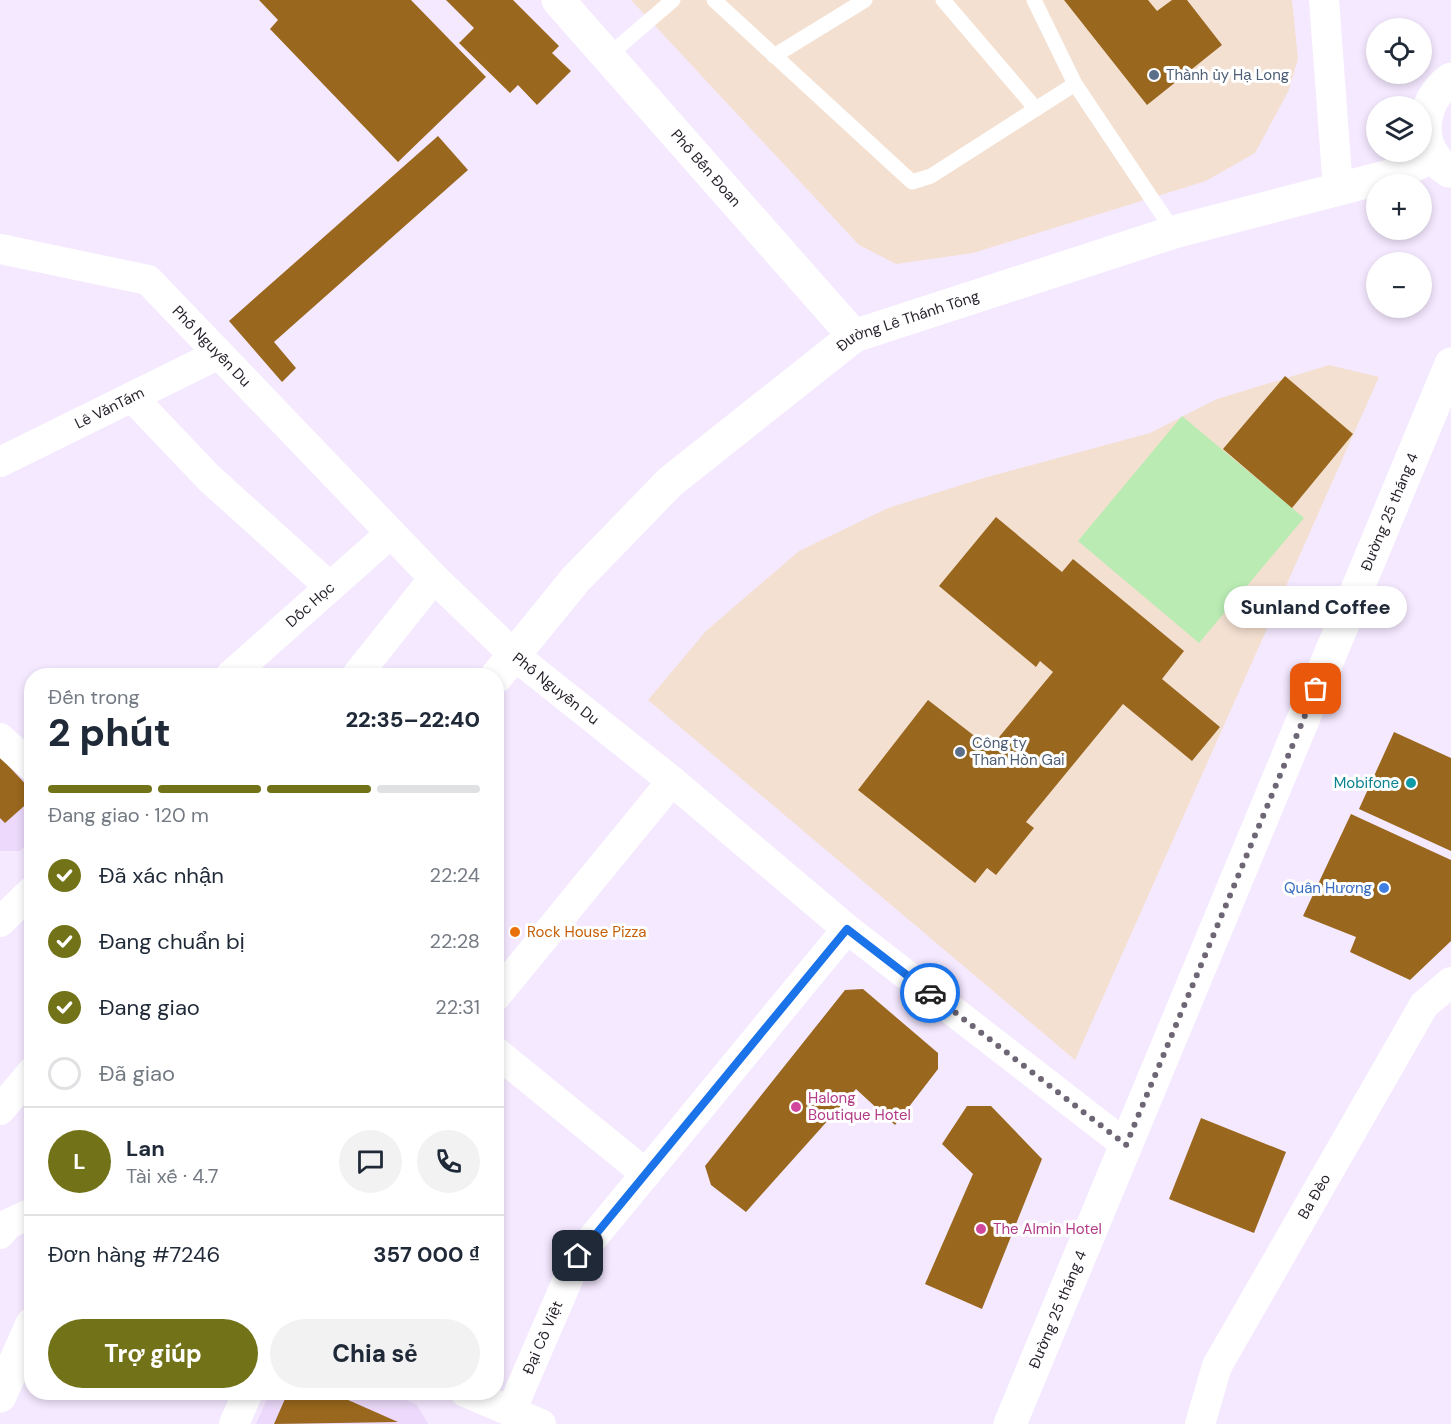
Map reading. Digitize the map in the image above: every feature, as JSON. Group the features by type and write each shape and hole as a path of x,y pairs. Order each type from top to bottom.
{"street":[{"name":"Phố Bến Đoan","path":"558,0 854,336"},
{"path":"1324,0 1338,189"},
{"path":"1442,164 1427,142 1424,127 1426,112 1432,97 1451,79"},
{"name":"Đường Lê Thánh Tông","path":"506,667 575,580 670,482 854,336 1174,232 1442,164"},
{"name":"Phố Nguyễn Du","path":"0,249 148,280 434,578 506,667 672,781 847,929 1126,1145"},
{"name":"Lê VănTám","path":"0,462 219,354"},
{"name":"Đường 25 tháng 4","path":"1010,1424 1451,364"},
{"path":"132,396 209,478 330,587"},
{"name":"Dốc Học","path":"239,668 391,533"},
{"path":"363,668 434,578"},
{"path":"0,738 24,760"},
{"path":"504,986 672,781"},
{"path":"0,921 24,898"},
{"name":"Đại Cồ Việt","path":"511,1412 578,1256 847,929"},
{"name":"Ba Đèo","path":"1200,1424 1217,1366 1273,1267 1424,1005 1451,982"},
{"path":"504,1059 646,1174"},
{"path":"0,1110 24,1082"},
{"path":"0,1234 8,1224 24,1217"},
{"path":"0,1396 24,1342"},
{"path":"234,1424 244,1400"},
{"path":"483,1400 541,1424"}],"lane":[{"path":"608,57 672,0"},
{"path":"714,0 912,182 931,176 1075,84"},
{"path":"774,56 864,0"},
{"path":"943,0 1036,109"},
{"path":"1034,0 1075,84 1174,232"}],"shaded area":[{"path":"631,0 1292,0 1298,59 1288,92 1255,153 1206,181 973,253 896,264 859,245"},
{"name":"Công ty Than Hòn Gai","path":"1329,365 1379,377 1075,1060 648,700 706,631 799,551 888,508 987,477 1150,433 1217,399"},
{"path":"0,749 24,773 24,847 20,851 0,851"},
{"path":"266,1400 407,1400 417,1405 428,1424 256,1424"}],"green space":[{"path":"1182,416 1304,518 1199,643 1078,541"}],"building":[{"path":"259,0 411,0 486,77 398,162 270,29 278,20"},
{"path":"446,0 513,0 559,46 552,53 571,71 537,105 518,85 510,93 459,43 474,28"},
{"name":"Thành ủy Hạ Long","path":"1064,0 1148,0 1157,11 1172,0 1187,0 1222,45 1147,105"},
{"path":"438,136 468,170 274,342 296,368 282,382 229,321"},
{"path":"1285,376 1353,434 1292,508 1223,449"},
{"path":"996,517 1062,572 1073,559 1184,651 1162,679 1220,727 1192,761 1123,704 1026,822 1034,828 996,875 987,868 975,883 858,790 928,700 990,748 1053,672 1040,661 1036,667 939,586"},
{"name":"Mobifone","path":"1394,732 1451,758 1451,851 1359,809"},
{"path":"0,757 24,782 24,806 5,823 0,818"},
{"name":"Quân Hương","path":"1351,814 1451,860 1451,941 1410,980 1350,952 1356,937 1303,916"},
{"name":"Halong Boutique Hotel","path":"863,989 938,1053 938,1069 895,1125 856,1089 746,1212 711,1185 705,1166 845,990"},
{"name":"The Almin Hotel","path":"967,1106 991,1106 1042,1159 982,1309 925,1284 973,1174 942,1144"},
{"path":"1201,1118 1286,1152 1254,1233 1169,1199"},
{"path":"284,1400 348,1400 398,1422 274,1424"}],"way so far":[{"path":"930,993 1126,1145 1316,689"}],"place":[{"name":"Thành ủy Hạ Long","path":"1154,75"},
{"name":"Sunland Coffee","path":"1316,689"},
{"name":"Công ty Than Hòn Gai","path":"960,752"},
{"name":"Mobifone","path":"1411,783"},
{"name":"Quân Hương","path":"1384,888"},
{"name":"Rock House Pizza","path":"515,932"},
{"name":"Halong Boutique Hotel","path":"796,1107"},
{"name":"The Almin Hotel","path":"981,1229"}],"route":[{"path":"578,1256 847,929 930,993"}]}
